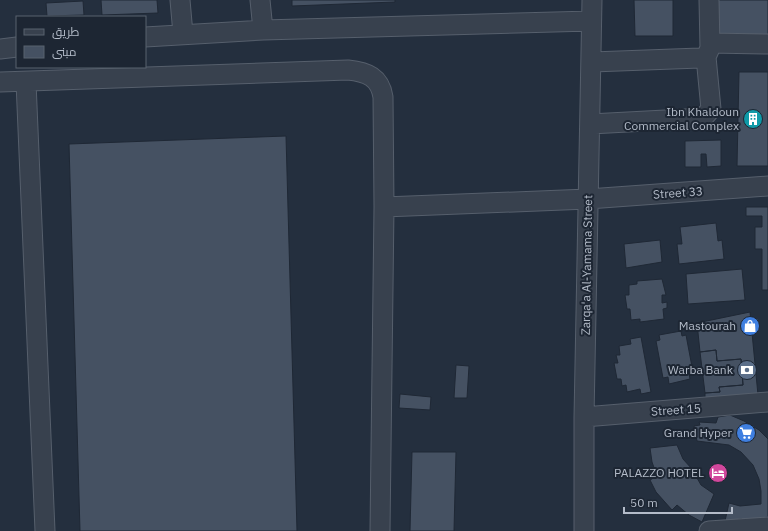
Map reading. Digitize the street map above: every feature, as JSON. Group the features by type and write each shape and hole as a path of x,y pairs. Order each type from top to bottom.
{"street":[{"path":"180,0 183,34"},
{"path":"260,0 263,30"},
{"name":"Zarqa'a Al-Yamama Street","path":"584,531 584,417 592,0"},
{"path":"590,124 703,118 711,109 708,50 708,0"},
{"path":"146,37 263,30 591,22"},
{"path":"592,62 700,58 708,50 768,44"},
{"path":"0,49 16,47"},
{"path":"0,82 348,70 367,74 377,81 381,88 383,97 384,207 380,531"},
{"path":"26,82 45,531"},
{"name":"Street 33","path":"384,207 588,199 768,186"},
{"name":"Street 15","path":"584,417 768,402"},
{"path":"709,531 768,527"}],"building":[{"path":"101,0 157,0 158,13 102,15"},
{"path":"292,0 395,0 395,2 292,6"},
{"path":"634,0 673,0 673,36 635,36"},
{"path":"716,0 768,0 768,36 716,34"},
{"path":"83,1 84,15 47,16 46,3"},
{"name":"Ibn Khaldoun Commercial Complex","path":"739,72 768,72 768,166 737,166"},
{"path":"286,136 297,531 80,531 69,144"},
{"path":"721,140 721,166 707,167 706,154 701,154 701,167 685,167 685,141"},
{"path":"746,207 768,207 768,290 762,290 762,249 755,249 755,227 762,227 762,216 746,216"},
{"path":"716,223 718,241 722,240 724,259 679,264 677,244 682,244 680,227"},
{"path":"660,240 662,262 626,268 624,244"},
{"path":"742,269 745,300 688,304 686,274"},
{"path":"662,279 666,295 662,295 662,303 667,302 667,308 663,309 664,319 640,322 640,319 631,320 630,309 627,309 625,295 629,295 629,285 637,284 637,281"},
{"path":"750,312 758,395 705,400 705,393 720,392 719,387 743,385 741,359 717,361 716,350 700,352 697,323"},
{"path":"681,331 682,336 686,335 693,372 689,373 690,379 669,384 668,377 663,378 656,341 660,340 659,335"},
{"path":"641,337 651,392 641,394 640,389 627,392 626,385 622,386 621,379 617,379 614,363 618,363 616,355 620,355 619,346 631,344 630,339"},
{"path":"716,350 717,361 741,359 743,385 719,387 720,392 705,393 700,352"},
{"path":"456,365 469,366 467,398 454,398"},
{"path":"400,394 431,397 430,410 399,408"},
{"path":"730,415 759,430 768,439 768,517 743,521 742,519 725,521 729,503 740,506 761,504 759,479 753,465 741,452 729,445 697,441 694,426 700,425 699,422 716,423 718,417"},
{"path":"677,445 683,459 692,469 701,485 714,494 702,522 689,515 677,505 672,510 656,492 650,480 657,476 652,462 650,448"},
{"path":"412,452 456,452 454,531 410,531"}],"place":[{"name":"Ibn Khaldoun Commercial Complex","path":"753,119"},
{"name":"Mastourah","path":"750,326"},
{"name":"Warba Bank","path":"747,370"},
{"name":"Grand Hyper","path":"746,433"},
{"name":"PALAZZO HOTEL","path":"718,473"}]}
